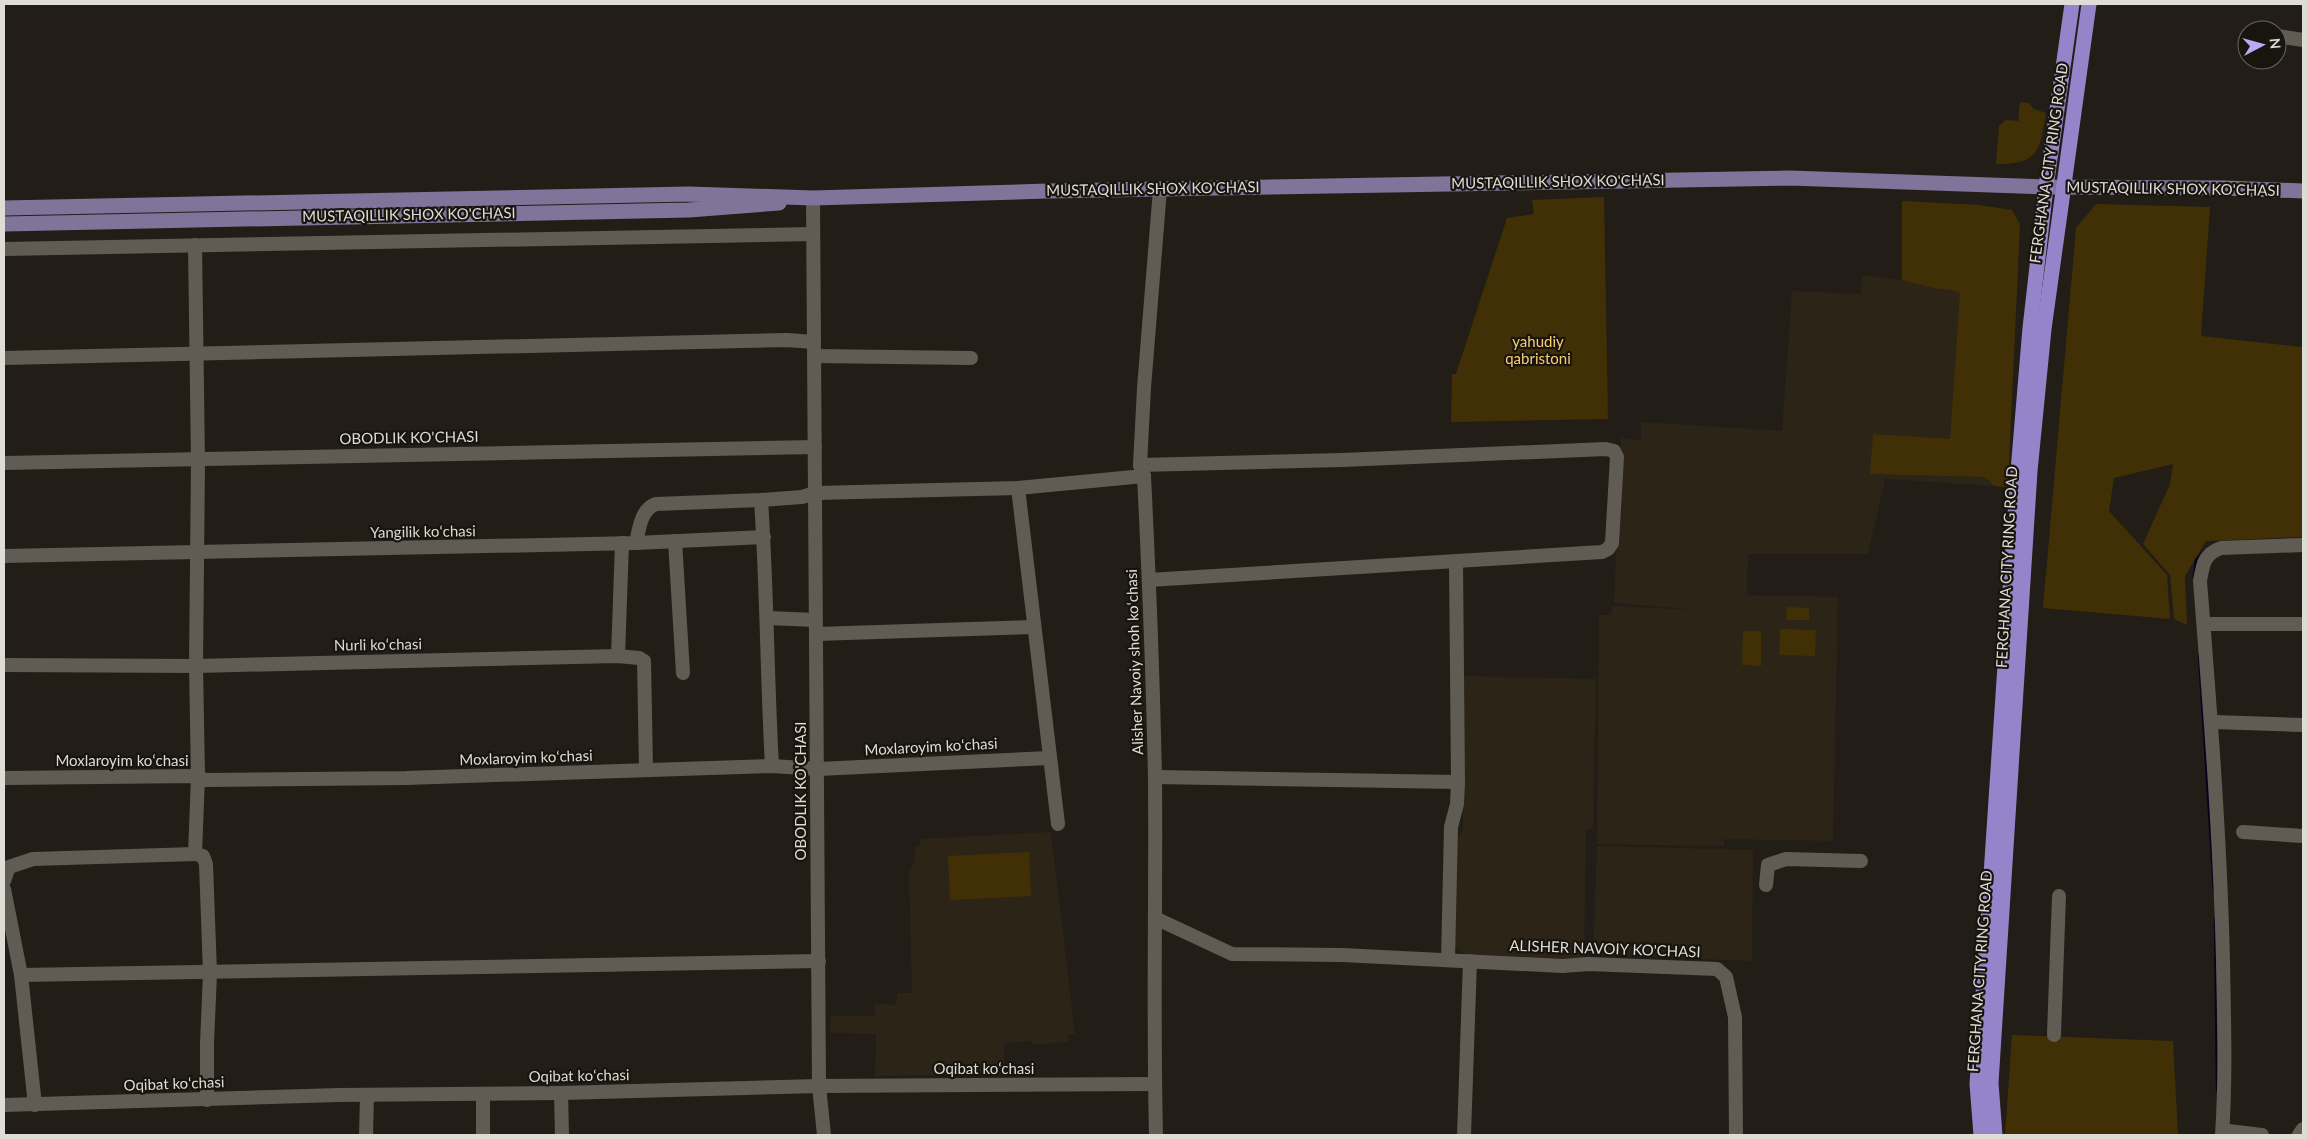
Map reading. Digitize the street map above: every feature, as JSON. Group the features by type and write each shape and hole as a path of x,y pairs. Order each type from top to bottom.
{"highway":[{"name":"FERGHANA CITY RING ROAD","path":"1981,1135 1977,1084 2018,470 2030,328 2046,187 2072,4"},
{"name":"FERGHANA CITY RING ROAD","path":"1995,1135 1990,1083 2030,471 2044,329 2089,4"},
{"path":"1972,1135 1977,1084"}],"main road":[{"name":"MUSTAQILLIK SHOX KO'CHASI","path":"4,208 689,194 813,198 1160,189 1790,178 2046,187 2224,188 2303,192"},
{"name":"MUSTAQILLIK SHOX KO'CHASI","path":"4,224 689,210 756,206 813,198"},
{"path":"140,205 140,220"}],"street":[{"path":"2287,38 2303,40"},
{"name":"Alisher Navoiy shoh koʻchasi","path":"1156,1135 1155,777 1149,580 1142,470 1144,388 1160,189"},
{"name":"OBODLIK KO'CHASI","path":"813,198 820,1086 824,1135"},
{"path":"4,249 813,234"},
{"path":"195,245 198,354 196,666 198,776 195,854"},
{"path":"4,358 786,340 814,349 971,358"},
{"name":"OBODLIK KO'CHASI","path":"4,463 198,461 393,454 815,447"},
{"path":"618,656 629,543 644,513 650,506 656,504 761,500 802,497 815,493 1018,488 1142,470 1342,460 1606,449 1614,451 1617,457 1612,544 1602,552 1149,580"},
{"path":"1018,488 1033,627 1058,824"},
{"path":"761,500 768,618 766,672 772,766"},
{"name":"Yangilik koʻchasi","path":"4,556 629,543 764,537"},
{"path":"675,541 683,673"},
{"path":"2225,1132 2227,1004 2224,906 2204,575 2207,562 2212,555 2222,550 2303,546"},
{"path":"2225,1132 2222,907 2215,772 2200,581 2204,558 2212,551 2222,548 2303,546"},
{"path":"1448,960 1451,827 1457,804 1458,782 1456,562"},
{"path":"768,618 815,620"},
{"path":"2207,624 2303,624"},
{"path":"816,634 1033,627"},
{"name":"Nurli koʻchasi","path":"4,665 196,666 618,656 638,658 644,661 646,769"},
{"path":"2214,722 2303,725"},
{"name":"Moxlaroyim koʻchasi","path":"4,778 198,776 205,780 406,778 772,766 818,769 1050,758"},
{"path":"1155,777 1458,782"},
{"path":"2243,832 2303,836"},
{"path":"4,881 10,867 33,859 195,854 201,855 205,859 210,973 207,1100"},
{"path":"1766,885 1768,865 1786,859 1861,862"},
{"path":"4,888 21,975 35,1104"},
{"path":"2054,1034 2059,896"},
{"name":"ALISHER NAVOIY KO'CHASI","path":"1155,918 1232,954 1342,955 1563,966 1588,964 1717,969 1726,977 1735,1017 1736,1135"},
{"path":"21,975 819,961"},
{"path":"1464,1135 1470,961"},
{"name":"Oqibat koʻchasi","path":"4,1105 367,1095 561,1093 820,1086 1155,1084"},
{"path":"561,1093 562,1135"},
{"path":"483,1094 483,1135"},
{"path":"366,1135 367,1095"},
{"path":"2299,1135 2303,1129"},
{"path":"2225,1132 2262,1135"}],"shaded area":[{"path":"1902,201 1979,205 2008,487 1885,479 1868,554 1748,554 1747,595 1838,597 1833,841 1724,839 1724,846 1597,844 1599,615 1611,615 1612,606 1700,610 1614,603 1621,438 1641,440 1641,422 1782,431 1792,291 1861,294 1862,275 1902,280"},
{"path":"1462,676 1596,679 1593,829 1586,830 1584,959 1469,958 1454,946 1456,839 1463,830"},
{"path":"1051,832 1075,1034 1068,1034 1069,1042 1032,1045 1032,1041 1004,1043 1004,1074 875,1076 876,1034 830,1033 831,1016 874,1016 875,1004 896,1005 897,993 912,993 909,871 914,862 915,847 920,846 920,839"},
{"path":"1597,846 1753,850 1752,961 1593,955"}],"green space":[{"path":"2020,102 2029,103 2034,109 2046,113 2039,146 2035,153 2021,162 1996,164 1999,126 2006,120 2018,121"},
{"name":"yahudiy qabristoni","path":"1604,197 1608,419 1451,422 1452,374 1456,374 1507,218 1534,214 1532,200"},
{"path":"1902,201 1979,205 2012,210 2020,224 2008,487 1994,486 1984,477 1870,474 1873,434 1950,439 1960,293 1902,280"},
{"path":"2096,204 2210,207 2201,336 2303,347 2303,537 2206,541 2185,576 2187,625 2174,619 2170,575 2143,544 2170,484 2173,464 2114,478 2109,511 2167,575 2170,619 2043,608 2076,228"},
{"path":"1787,607 1809,608 1809,620 1786,620"},
{"path":"1780,629 1816,630 1815,656 1779,655"},
{"path":"1743,631 1761,631 1761,666 1742,665"},
{"path":"1029,852 1031,896 950,900 948,856"},
{"path":"2012,1035 2173,1041 2178,1135 2005,1135"}],"waterway":[{"path":"2194,577 2196,560 2204,551"},
{"path":"2199,655 2214,891"},
{"path":"2215,919 2217,1091"}]}
